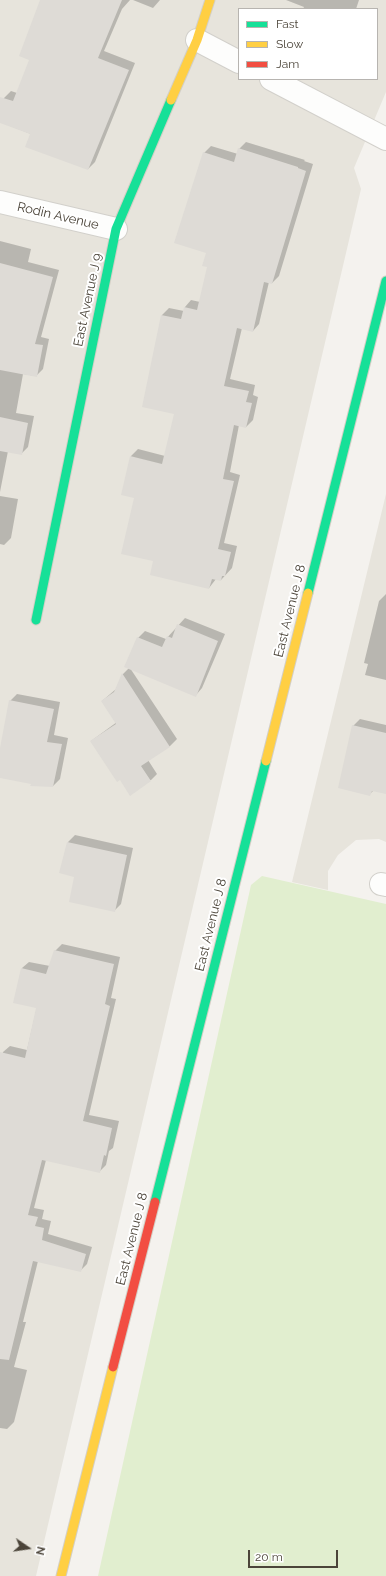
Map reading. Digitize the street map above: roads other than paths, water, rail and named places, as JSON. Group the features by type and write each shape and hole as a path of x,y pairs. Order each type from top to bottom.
{"street":[{"name":"East Avenue J 9","path":"36,620 116,229 197,40 210,0"},
{"path":"197,40 238,61"},
{"path":"273,80 386,139"},
{"name":"Rodin Avenue","path":"0,202 116,229"},
{"name":"East Avenue J 8","path":"61,1576 386,281"}]}
